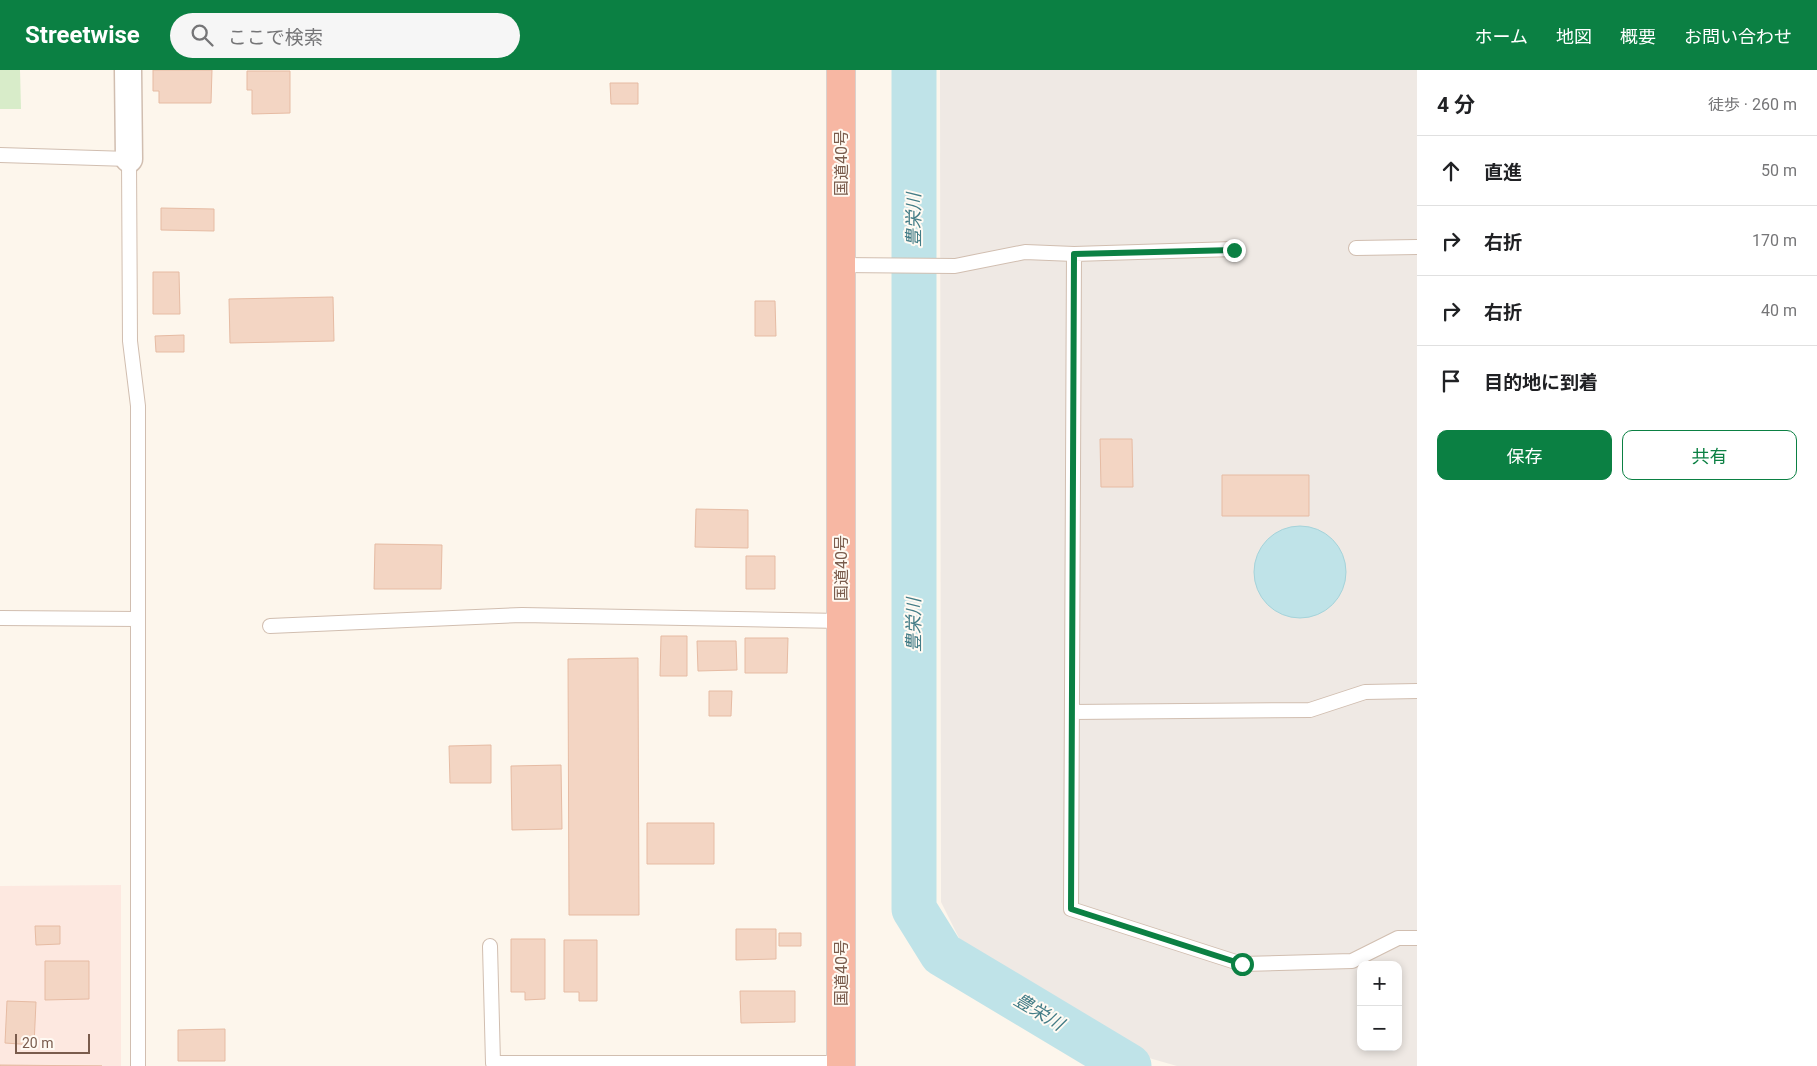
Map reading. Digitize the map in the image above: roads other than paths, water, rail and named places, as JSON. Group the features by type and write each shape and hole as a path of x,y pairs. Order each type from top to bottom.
{"highway":[{"name":"国道40号","path":"841,70 841,1064"}],"street":[{"path":"128,70 129,159"}],"lane":[{"path":"0,155 129,159 130,341 138,406 138,1066"},
{"path":"1356,248 1417,247"},
{"path":"841,265 955,266 1025,252 1074,254 1234,250"},
{"path":"1074,254 1071,909 1242,964 1352,961 1398,938 1417,938"},
{"path":"270,626 522,615 841,621"},
{"path":"0,618 138,619"},
{"path":"1072,712 1310,710 1365,692 1417,691"},
{"path":"490,946 493,1062 841,1064"}],"water":[{"path":"1300,526 1317,530 1332,540 1342,555 1346,572 1342,589 1332,604 1317,614 1300,618 1283,614 1268,604 1258,589 1254,572 1258,555 1268,540 1283,530"}],"waterway":[{"name":"豊栄川","path":"914,70 914,909 942,954 1129,1066"}]}
